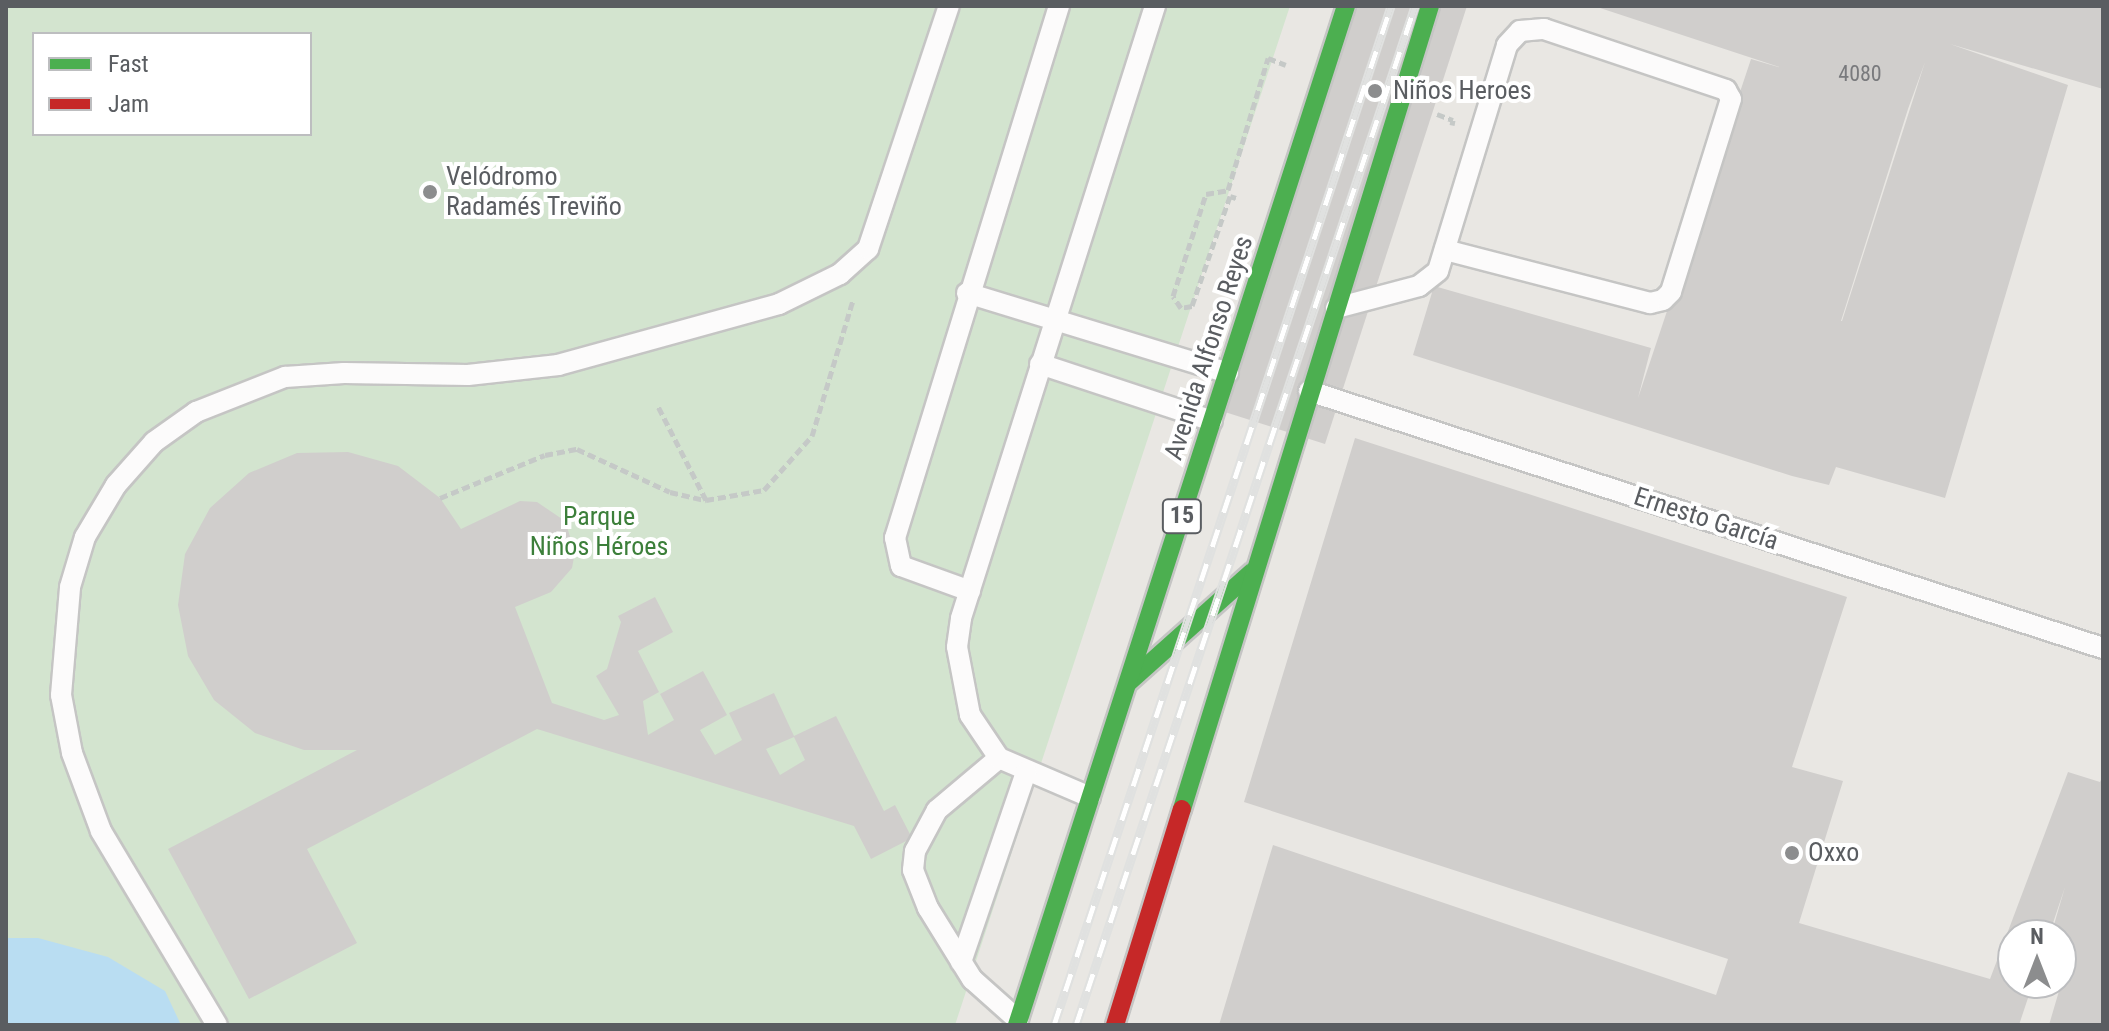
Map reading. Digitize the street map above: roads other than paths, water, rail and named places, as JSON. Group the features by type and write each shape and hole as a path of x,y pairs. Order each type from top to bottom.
{"highway":[{"name":"Avenida Alfonso Reyes","path":"1018,1022 1346,6"},
{"path":"1115,1025 1252,572 1430,6"},
{"path":"1127,684 1252,572"}],"lane":[{"path":"217,1025 101,831 72,753 61,695 62,639 85,537 116,485 154,442 238,391 285,377 329,374 468,375 558,365 813,290 868,249 949,6"},
{"path":"970,591 910,572 894,550 967,293 1059,6"},
{"path":"1090,797 999,758 970,715 960,681 957,647 970,591 1054,318 1155,6"},
{"path":"1336,308 1419,286 1438,271 1507,45 1520,31 1544,29 1726,90 1731,99 1671,292 1663,300 1650,303 1445,250"},
{"path":"967,293 1228,373"},
{"path":"1040,364 1212,421"},
{"name":"Ernesto García","path":"1309,391 2103,648"},
{"path":"999,758 937,810 915,851 915,883 961,962 1018,1022"},
{"path":"961,962 1026,772"}],"water":[{"path":"6,938 38,938 108,957 165,991 181,1025 6,1025"}],"railway":[{"path":"1054,1025 1391,6"},
{"path":"1076,1025 1415,6"}],"place":[{"name":"Niños Heroes","path":"1375,91"},
{"name":"Velódromo Radamés Treviño","path":"430,192"},
{"name":"Oxxo","path":"1792,853"}],"park label":[{"name":"Parque Niños Héroes","path":"599,532"}]}
